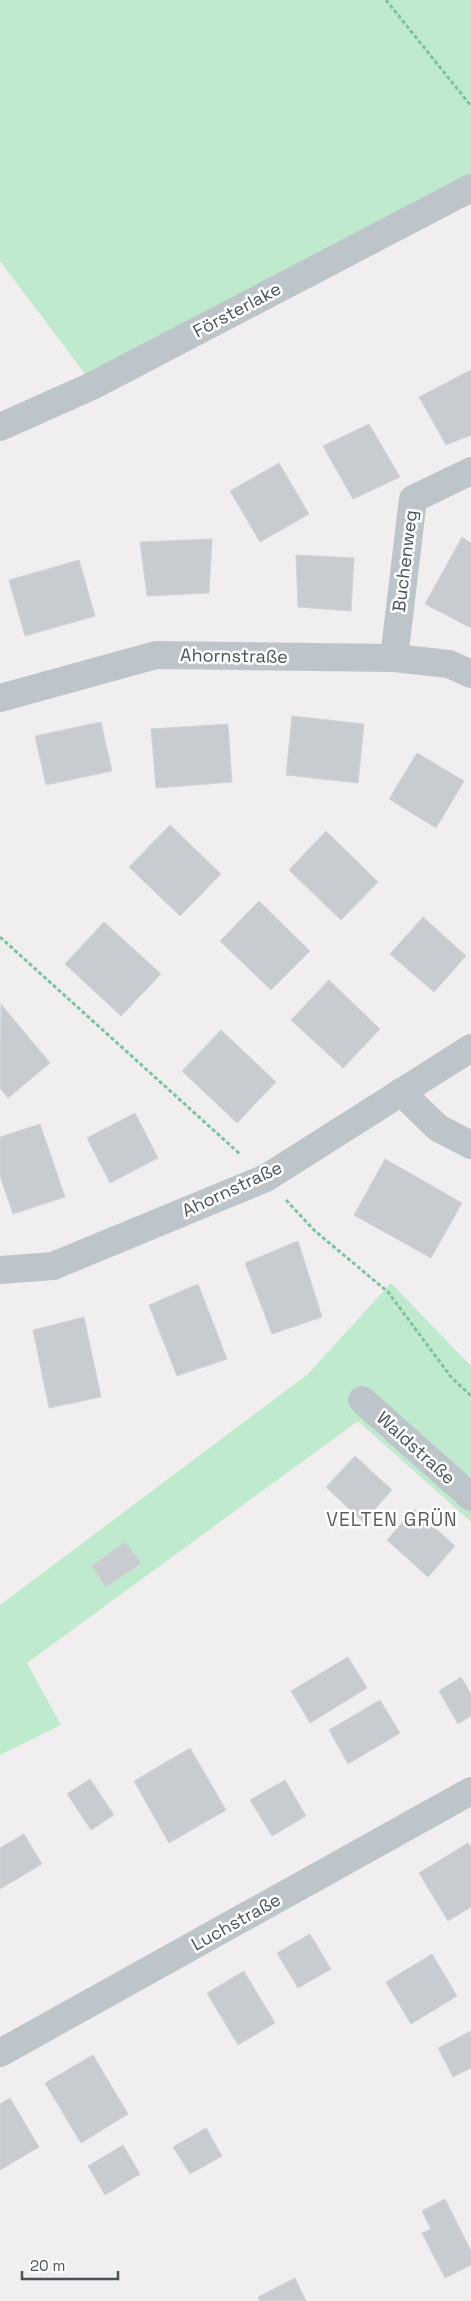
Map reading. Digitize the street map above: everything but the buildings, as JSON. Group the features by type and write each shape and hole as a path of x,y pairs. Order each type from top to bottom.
{"street":[{"name":"Försterlake","path":"0,427 92,386 471,188"},
{"name":"Buchenweg","path":"394,658 412,499 471,471"},
{"name":"Ahornstraße","path":"0,698 156,655 394,658 449,664 471,674"},
{"name":"Ahornstraße","path":"0,1270 53,1266 266,1178 471,1048"},
{"path":"401,1092 438,1128 471,1145"},
{"name":"Waldstraße","path":"362,1400 471,1497"},
{"name":"Luchstraße","path":"0,2053 471,1791"}],"path":[{"path":"386,0 471,106"}],"green space":[{"path":"0,0 471,0 471,197 86,375 0,261"},
{"path":"391,1283 471,1366 471,1522 358,1421 27,1663 61,1725 0,1755 0,1605 308,1374"}],"district":[{"name":"VELTEN GRÜN","path":"392,1519"}]}
